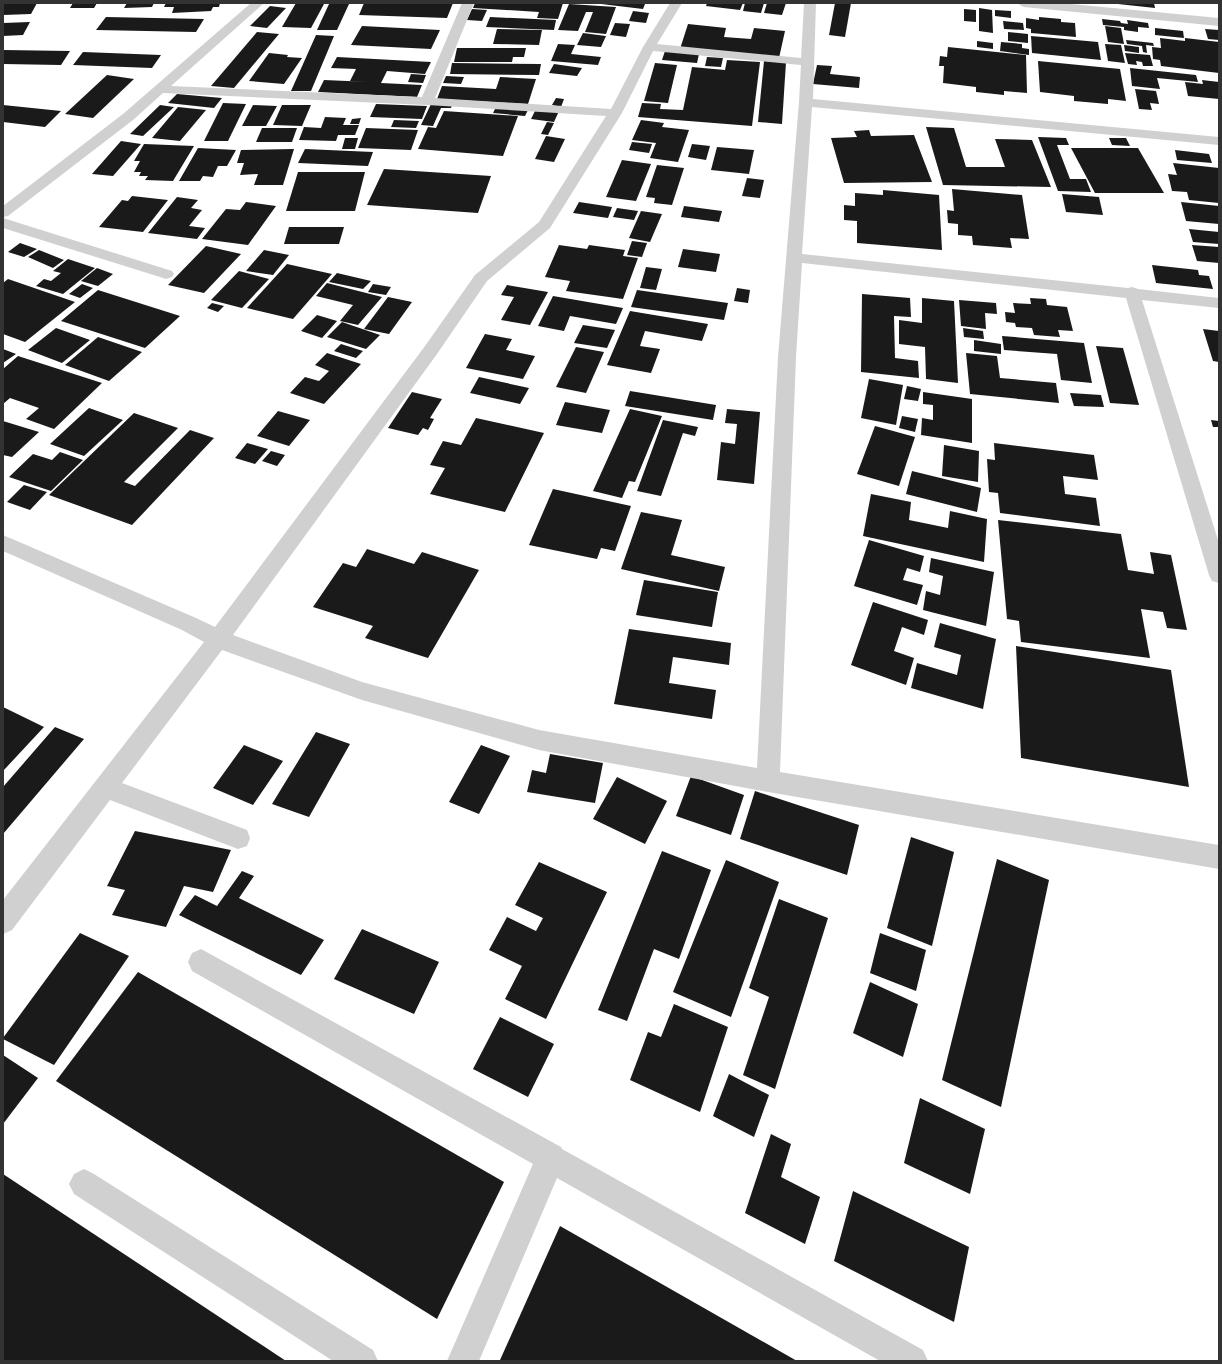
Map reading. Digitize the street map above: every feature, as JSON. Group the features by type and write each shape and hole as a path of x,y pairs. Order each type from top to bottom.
{"street":[{"path":"3,213 128,117 258,3"},
{"path":"427,101 468,3"},
{"path":"3,921 218,639 426,356 481,278 545,226 615,113 674,3"},
{"path":"768,781 787,357 806,102 810,3"},
{"path":"1024,3 1219,22"},
{"path":"649,48 807,62"},
{"path":"159,89 427,101 615,113"},
{"path":"806,102 1219,141"},
{"path":"3,223 166,274"},
{"path":"795,258 1003,281 1132,292 1219,303"},
{"path":"1132,292 1219,575"},
{"path":"3,543 189,624 218,639 362,691 539,740 768,781 1219,857"},
{"path":"105,787 238,838"},
{"path":"201,962 551,1157 912,1361"},
{"path":"463,1361 551,1157"},
{"path":"84,1184 362,1361"}],"building":[{"path":"3,3 37,3 31,14 3,15"},
{"path":"73,3 97,3 94,8 70,8"},
{"path":"127,3 154,3 152,7 124,8"},
{"path":"166,3 220,3 219,7 213,7 211,11 172,13 174,7 164,7"},
{"path":"296,3 324,4 311,28 282,27"},
{"path":"364,3 453,3 447,18 359,15"},
{"path":"475,3 563,3 558,19 537,18 539,12 473,8"},
{"path":"593,3 634,3 645,4 643,9"},
{"path":"707,3 743,3 740,10 706,6"},
{"path":"745,3 764,3 761,13 743,11"},
{"path":"767,3 786,3 782,15 764,13"},
{"path":"835,3 851,3 845,37 829,35"},
{"path":"1154,3 1155,8 1118,4"},
{"path":"329,4 349,4 337,30 317,30"},
{"path":"569,4 616,7 606,34 585,32 593,12 586,12 578,31 558,30"},
{"path":"270,6 286,8 267,28 250,26"},
{"path":"979,8 992,10 993,33 979,31"},
{"path":"472,9 487,10 482,21 467,20"},
{"path":"964,9 976,10 976,22 964,21"},
{"path":"995,10 1011,11 1011,18 995,16"},
{"path":"633,11 649,13 646,23 629,21"},
{"path":"106,17 204,19 196,32 96,30"},
{"path":"490,17 556,20 554,30 486,27"},
{"path":"1039,17 1061,19 1061,22 1075,23 1076,37 1031,33 1031,29 1026,28 1026,18 1039,20"},
{"path":"1102,19 1120,21 1121,23 1128,24 1127,20 1148,23 1149,28 1138,27 1138,32 1124,30 1124,27 1103,25"},
{"path":"1003,21 1023,23 1024,30 1004,29"},
{"path":"30,22 23,35 3,36 3,23"},
{"path":"615,23 630,24 626,37 610,35"},
{"path":"688,24 726,28 724,37 751,39 754,28 785,31 779,58 680,49"},
{"path":"362,26 440,30 431,49 351,45"},
{"path":"1105,26 1121,28 1124,44 1108,42"},
{"path":"1155,28 1183,31 1184,38 1155,35"},
{"path":"497,29 542,30 539,45 493,44"},
{"path":"1205,29 1219,30 1219,40 1208,39"},
{"path":"257,32 279,34 234,88 211,86"},
{"path":"1008,32 1028,34 1028,43 1008,41"},
{"path":"583,33 606,36 601,47 577,45"},
{"path":"316,35 334,36 311,91 291,91"},
{"path":"1031,36 1098,42 1101,60 1032,53"},
{"path":"1160,38 1185,41 1185,38 1219,42 1219,73 1161,66 1160,60 1153,59 1152,47 1161,48"},
{"path":"1126,40 1153,43 1154,46 1146,45 1147,53 1143,52 1142,46 1127,44"},
{"path":"977,41 993,43 993,49 977,47"},
{"path":"1001,42 1022,44 1022,48 1029,49 1029,55 1000,51"},
{"path":"558,44 575,45 571,54 601,57 598,65 551,61"},
{"path":"1105,44 1121,45 1125,63 1108,61"},
{"path":"1124,45 1139,47 1139,53 1125,51"},
{"path":"948,47 1026,55 1027,93 1004,91 1004,95 976,92 976,87 943,83 944,66 939,66 940,56 947,57"},
{"path":"457,48 526,48 524,57 513,57 512,62 454,62"},
{"path":"3,50 70,51 61,65 3,64"},
{"path":"665,51 699,54 697,63 662,60"},
{"path":"83,52 161,55 152,68 73,65"},
{"path":"269,53 288,55 287,57 302,58 284,84 249,81"},
{"path":"1125,53 1150,55 1153,66 1143,66 1142,62 1136,61 1137,65 1128,64"},
{"path":"337,57 431,62 425,74 387,71 381,83 422,85 417,97 318,92 324,80 370,82 350,81 356,69 331,68"},
{"path":"707,57 723,58 721,67 705,66"},
{"path":"727,60 760,62 752,126 638,117 642,103 661,104 660,109 683,110 692,67 725,70"},
{"path":"764,61 786,62 782,124 758,122"},
{"path":"1038,61 1120,69 1126,101 1108,99 1108,104 1074,101 1074,96 1040,92"},
{"path":"452,63 541,64 539,75 450,74"},
{"path":"655,63 677,65 668,103 644,101"},
{"path":"554,64 582,68 577,76 549,73"},
{"path":"817,65 832,66 830,74 860,77 859,88 813,84"},
{"path":"1130,68 1196,75 1198,82 1157,78 1160,89 1132,86"},
{"path":"411,74 426,75 423,83 408,82"},
{"path":"107,75 134,79 93,118 65,114"},
{"path":"446,76 464,77 461,84 443,83"},
{"path":"500,77 536,79 528,104 437,99 442,86 496,89"},
{"path":"1202,80 1219,82 1219,99 1188,96 1185,82 1203,84"},
{"path":"1135,89 1156,91 1159,104 1150,103 1152,110 1139,109"},
{"path":"177,94 222,98 214,108 168,103"},
{"path":"556,98 564,99 561,107 552,105"},
{"path":"223,103 246,104 228,141 204,141"},
{"path":"376,104 427,106 422,119 370,117"},
{"path":"431,104 452,105 451,108 441,108 433,126 421,125"},
{"path":"3,105 61,111 45,127 3,122"},
{"path":"160,105 174,107 143,136 130,134"},
{"path":"253,105 277,106 266,126 242,126"},
{"path":"282,105 311,105 302,126 273,125"},
{"path":"178,107 206,110 180,141 152,138"},
{"path":"496,107 528,110 525,116 493,113"},
{"path":"536,109 559,111 554,122 531,119"},
{"path":"444,111 518,116 503,156 418,149 428,127 436,128"},
{"path":"325,117 346,118 343,125 359,125 355,135 338,135 336,141 299,140 304,127 321,128"},
{"path":"361,118 359,124 350,124 352,119"},
{"path":"394,120 419,121 416,128 391,127"},
{"path":"641,120 664,123 662,127 689,130 678,162 650,158 656,143 632,140"},
{"path":"547,122 554,123 548,135 541,134"},
{"path":"926,127 954,128 966,167 1005,167 995,139 1032,140 1051,187 943,185"},
{"path":"262,128 297,128 292,142 256,142"},
{"path":"366,128 418,130 411,150 358,148"},
{"path":"869,130 871,136 914,135 932,182 844,183 831,138 857,137 854,131"},
{"path":"546,136 565,139 554,162 535,159"},
{"path":"1038,137 1066,138 1069,145 1057,145 1070,179 1086,179 1091,192 1058,191"},
{"path":"345,138 358,138 355,149 342,149"},
{"path":"1109,138 1126,138 1130,146 1112,145"},
{"path":"121,141 141,144 113,176 92,174"},
{"path":"632,142 652,144 649,153 629,150"},
{"path":"144,144 194,146 173,181 145,180 148,176 139,176 141,172 134,172 140,161 134,161"},
{"path":"692,144 710,146 706,160 688,157"},
{"path":"717,147 754,150 749,174 711,170"},
{"path":"198,148 236,150 227,166 218,166 213,177 203,176 200,181 179,181"},
{"path":"1071,148 1138,148 1164,193 1095,193"},
{"path":"294,149 283,185 254,185 258,174 240,175 244,163 237,163 241,150"},
{"path":"305,149 373,152 368,166 298,163"},
{"path":"1175,150 1209,154 1212,163 1177,160"},
{"path":"622,160 651,164 636,201 606,197"},
{"path":"1173,163 1219,168 1219,203 1189,200 1187,192 1172,191 1168,174 1177,175"},
{"path":"657,165 684,168 672,205 654,203 655,198 646,197"},
{"path":"384,169 491,176 478,213 367,205"},
{"path":"298,172 365,172 355,211 286,211"},
{"path":"747,178 764,180 760,198 742,196"},
{"path":"952,189 1022,195 1029,239 1010,238 1012,248 973,245 972,236 958,235 958,224 948,223 947,210 954,211"},
{"path":"883,190 939,195 942,250 857,243 857,221 844,220 844,205 855,206 855,193 883,195"},
{"path":"1062,194 1099,197 1103,215 1066,212"},
{"path":"132,196 168,200 143,232 99,227 122,200 128,201"},
{"path":"177,197 198,200 191,208 202,210 189,226 205,228 197,239 148,233"},
{"path":"246,202 276,206 248,245 202,239 226,209 240,210"},
{"path":"579,202 612,207 608,218 573,213"},
{"path":"1181,202 1219,206 1219,224 1186,221"},
{"path":"684,206 722,211 719,222 681,217"},
{"path":"617,208 638,211 634,220 613,217"},
{"path":"641,211 662,214 650,242 629,238"},
{"path":"289,227 344,227 339,244 284,244"},
{"path":"1189,229 1219,232 1219,244 1193,242"},
{"path":"632,241 647,243 642,257 627,255"},
{"path":"20,243 37,249 24,257 8,252"},
{"path":"559,245 587,249 589,245 625,250 623,256 638,258 623,299 566,291 570,281 545,277"},
{"path":"1192,245 1219,247 1219,263 1197,261"},
{"path":"206,246 241,254 204,293 168,285"},
{"path":"683,249 720,254 716,272 678,267"},
{"path":"39,250 64,260 53,268 28,257"},
{"path":"264,250 289,255 273,275 246,271"},
{"path":"68,259 95,268 63,294 36,286 44,279 51,281 61,273 53,271"},
{"path":"287,264 332,274 293,319 247,308"},
{"path":"1152,265 1198,270 1199,275 1209,276 1213,289 1156,283"},
{"path":"646,267 662,269 656,290 640,288"},
{"path":"97,268 113,274 98,286 81,281"},
{"path":"239,271 269,279 242,308 211,300"},
{"path":"337,273 371,281 363,289 329,282"},
{"path":"8,279 75,302 25,342 3,334 3,283"},
{"path":"327,283 382,297 358,325 340,321 353,305 316,296"},
{"path":"82,284 93,288 80,298 69,294"},
{"path":"373,284 391,287 386,295 368,292"},
{"path":"507,285 548,292 530,325 501,320 514,297 501,295"},
{"path":"737,288 750,290 748,303 734,301"},
{"path":"98,290 180,316 145,348 61,321"},
{"path":"637,290 728,303 724,320 631,307"},
{"path":"862,294 910,298 911,317 894,316 895,358 918,361 919,378 861,372"},
{"path":"553,296 623,308 616,324 570,316 564,331 538,326"},
{"path":"388,297 412,302 389,334 364,329"},
{"path":"922,298 954,301 958,383 926,379 925,347 899,344 899,320 922,323"},
{"path":"1030,298 1046,299 1047,305 1067,307 1073,331 1058,330 1060,337 1034,335 1032,328 1016,327 1015,323 1006,322 1005,312 1015,313 1013,303 1031,304"},
{"path":"959,300 996,303 997,314 985,313 986,329 961,326"},
{"path":"212,303 224,306 218,312 207,308"},
{"path":"630,311 708,324 702,341 645,331 640,346 660,349 651,373 607,365"},
{"path":"317,315 337,321 322,338 301,331"},
{"path":"342,322 380,335 366,349 327,337"},
{"path":"583,325 615,330 607,348 574,343"},
{"path":"56,328 90,340 62,363 28,350"},
{"path":"963,328 983,331 984,339 964,337"},
{"path":"1203,329 1219,331 1219,362 1213,361"},
{"path":"485,334 512,339 506,350 535,356 523,379 466,368"},
{"path":"1002,336 1084,343 1092,383 1061,380 1057,354 1004,350"},
{"path":"98,337 142,352 109,381 65,365"},
{"path":"974,340 1001,344 1001,354 974,351"},
{"path":"341,344 363,351 356,358 334,351"},
{"path":"1096,346 1123,348 1139,405 1110,403"},
{"path":"576,347 604,352 586,393 556,387"},
{"path":"3,349 16,354 3,363"},
{"path":"327,353 361,364 324,404 290,393 305,377 319,381 329,371 315,365"},
{"path":"966,353 997,356 1000,378 1056,383 1059,403 970,394"},
{"path":"18,356 102,383 54,429 26,419 39,408 10,398 3,404 3,369"},
{"path":"479,377 529,388 520,404 470,393"},
{"path":"869,379 903,385 896,425 861,418"},
{"path":"907,386 921,389 918,401 904,399"},
{"path":"630,391 716,405 713,420 625,406"},
{"path":"412,392 442,399 430,418 434,419 428,430 423,428 418,435 388,428"},
{"path":"923,392 972,399 972,443 921,435 922,418 933,420 933,405 923,404"},
{"path":"1070,393 1101,395 1104,407 1074,406"},
{"path":"565,402 610,410 602,433 556,425"},
{"path":"89,408 123,420 84,456 50,444"},
{"path":"630,409 662,416 635,482 629,481 622,498 593,491"},
{"path":"727,409 760,412 754,484 717,480 721,442 735,444 737,424 725,423"},
{"path":"278,411 310,420 289,446 257,436"},
{"path":"134,413 178,428 124,482 135,486 190,430 214,438 132,525 49,495"},
{"path":"902,416 918,419 915,432 899,428"},
{"path":"476,418 544,433 505,512 430,494 445,468 430,465 443,441 461,445"},
{"path":"663,420 698,427 695,436 683,433 661,496 637,491"},
{"path":"1211,420 1219,421 1219,427 1213,427"},
{"path":"3,421 39,432 12,457 3,455"},
{"path":"875,426 915,437 899,486 857,474"},
{"path":"247,443 268,449 255,464 235,458"},
{"path":"994,443 1094,455 1098,480 1063,476 1065,494 1096,498 1100,526 1000,513 998,493 989,492 987,459 995,460"},
{"path":"944,445 979,451 978,482 942,476"},
{"path":"271,451 285,455 277,466 262,461"},
{"path":"60,452 83,460 51,491 9,477 33,454 52,460"},
{"path":"912,471 981,488 977,512 906,494"},
{"path":"24,485 47,492 30,510 7,502"},
{"path":"553,489 631,506 615,551 601,548 597,559 529,545"},
{"path":"871,494 911,502 909,520 948,528 950,511 987,519 984,562 863,536"},
{"path":"641,512 682,520 671,555 725,567 719,591 621,569"},
{"path":"998,520 1121,534 1128,570 1154,574 1150,552 1171,555 1187,630 1167,628 1163,612 1141,609 1150,658 1021,642 1019,621 1007,619"},
{"path":"869,540 924,556 920,572 907,568 903,580 923,585 917,605 854,586"},
{"path":"367,549 414,564 422,552 479,570 428,658 365,638 373,626 313,607 343,563 356,567"},
{"path":"931,558 994,572 986,626 923,610 926,591 940,595 943,576 929,572"},
{"path":"644,580 718,592 712,627 636,615"},
{"path":"873,602 928,620 924,635 902,627 894,651 914,658 906,685 851,665"},
{"path":"940,623 996,639 983,709 911,688 917,663 957,675 961,655 934,647"},
{"path":"629,629 731,643 729,665 673,657 669,683 716,690 712,719 614,704"},
{"path":"1016,646 1171,670 1189,787 1021,758"},
{"path":"3,707 44,727 3,771"},
{"path":"55,727 84,739 3,834 3,787"},
{"path":"316,732 350,744 309,817 272,804"},
{"path":"244,745 283,761 253,805 213,788"},
{"path":"481,745 510,756 479,814 449,802"},
{"path":"550,754 603,763 595,803 527,792 532,770 546,773"},
{"path":"691,776 744,795 731,835 676,816"},
{"path":"617,777 667,801 645,844 593,819"},
{"path":"755,791 859,825 847,875 740,839"},
{"path":"135,831 231,850 213,892 184,886 166,927 112,915 125,890 107,886"},
{"path":"911,837 954,852 932,946 887,928"},
{"path":"662,851 711,870 679,959 654,949 627,1021 598,1010"},
{"path":"997,859 1049,880 1001,1107 942,1080"},
{"path":"726,860 779,882 731,1017 673,992"},
{"path":"539,862 607,892 546,1019 505,999 522,966 489,950 507,917 536,931 543,918 515,905"},
{"path":"242,871 254,876 239,898 324,940 301,975 179,915 195,895 217,906"},
{"path":"779,899 828,918 775,1089 743,1075 769,997 749,988"},
{"path":"362,929 439,962 414,1014 334,979"},
{"path":"80,933 129,956 54,1065 3,1038"},
{"path":"880,933 926,950 916,991 870,973"},
{"path":"138,972 504,1182 437,1319 56,1081"},
{"path":"870,982 918,1004 903,1057 853,1033"},
{"path":"674,1004 728,1027 700,1112 630,1080 648,1032 661,1037"},
{"path":"500,1017 554,1044 528,1097 473,1069"},
{"path":"3,1055 38,1078 3,1124"},
{"path":"729,1074 769,1095 754,1137 713,1116"},
{"path":"920,1098 985,1129 970,1194 904,1163"},
{"path":"771,1134 791,1144 781,1177 820,1197 805,1244 745,1213"},
{"path":"3,1174 286,1361 3,1361"},
{"path":"853,1191 969,1247 954,1322 834,1261"},
{"path":"560,1226 797,1361 500,1360"}]}
